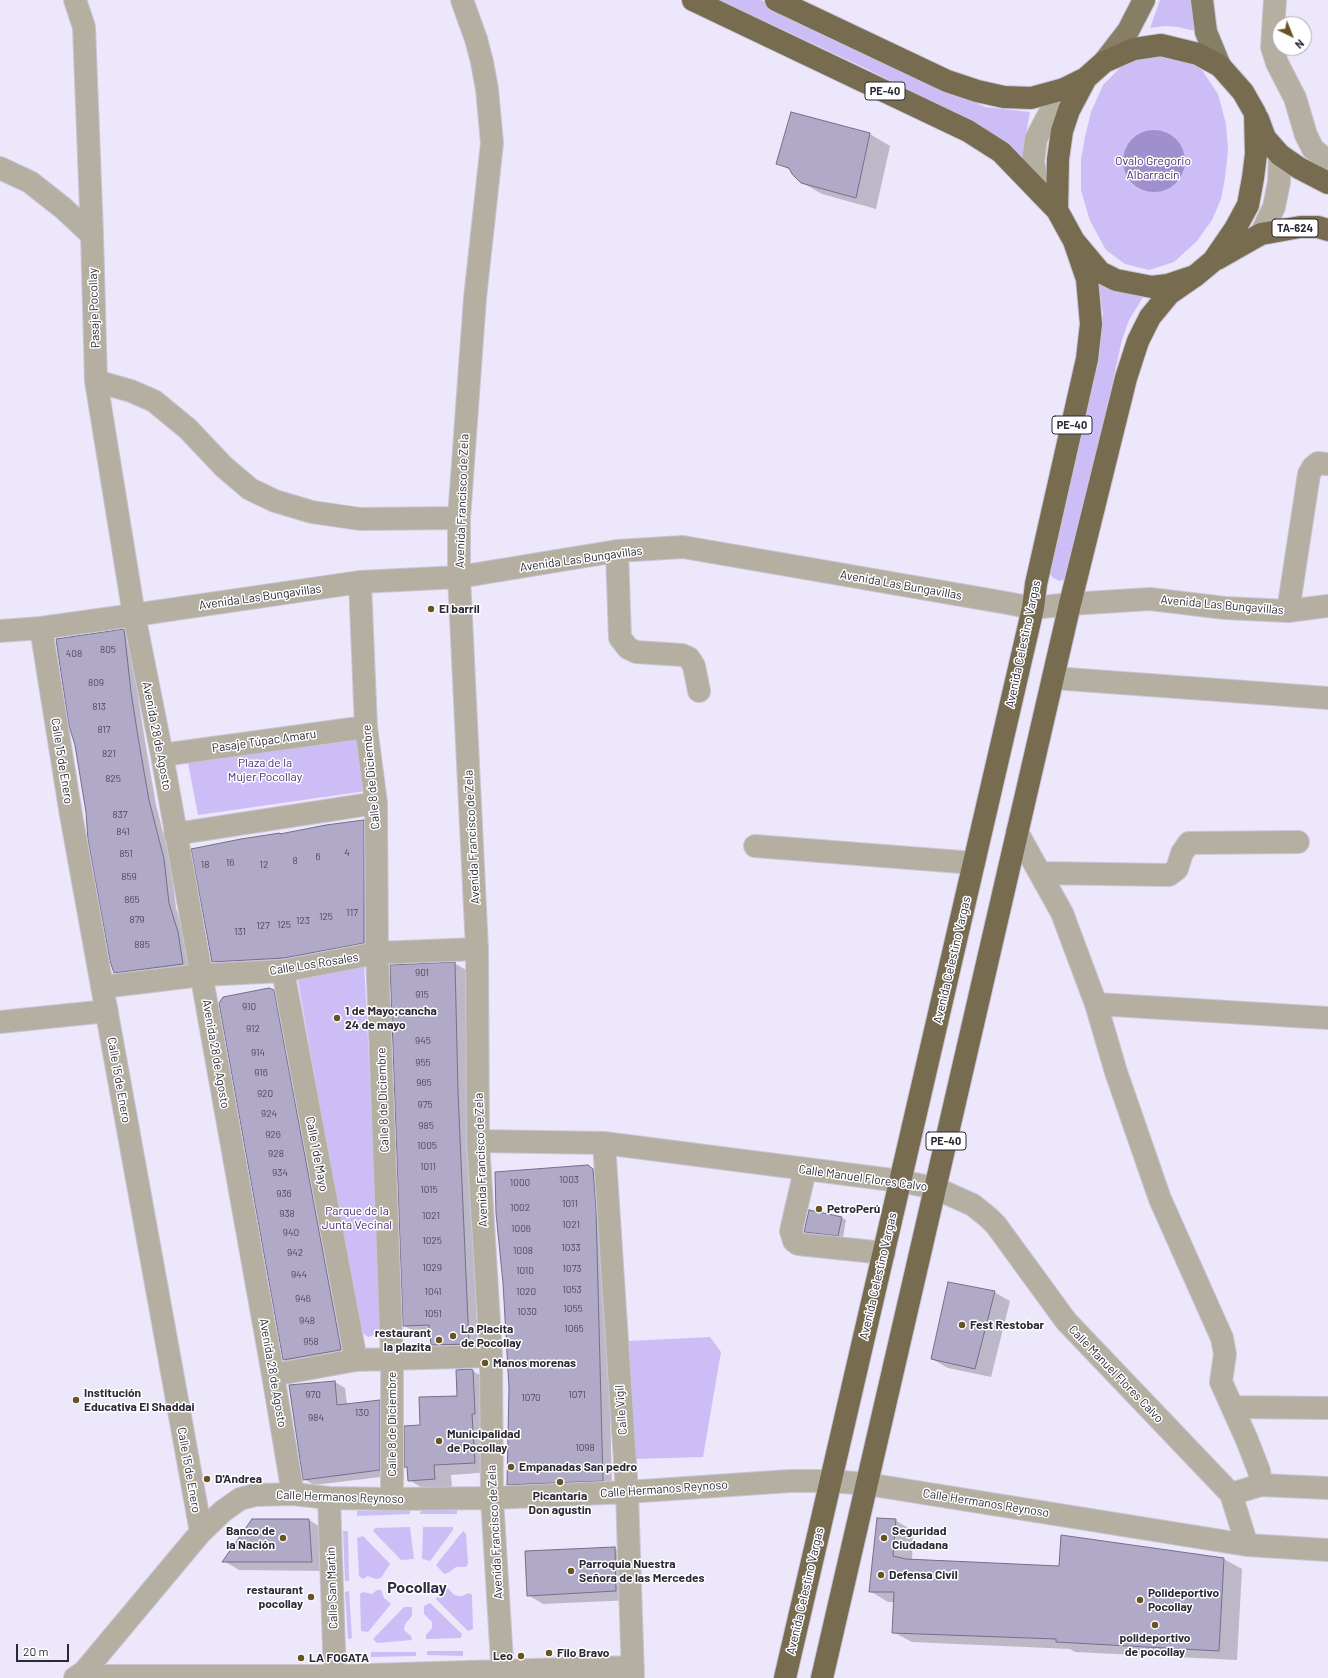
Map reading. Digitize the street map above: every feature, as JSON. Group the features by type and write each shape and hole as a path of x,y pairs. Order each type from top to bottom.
{"highway":[{"name":"PE-40","path":"693,0 968,131 1001,152 1039,189 1057,210"},
{"path":"776,0 947,81 977,91 1004,97 1031,98 1064,89 1086,78 1104,62 1134,49 1161,44 1198,54 1220,66 1243,92 1255,113 1265,138 1280,155 1299,168 1328,183"},
{"path":"1086,78 1069,110 1062,131 1058,159 1057,210 1074,241 1100,272 1116,280 1152,287 1168,285 1194,276 1213,261 1235,229 1248,204 1256,154 1255,113"},
{"name":"TA-624","path":"1213,261 1261,234 1300,227 1318,227 1328,230"},
{"name":"Avenida Celestino Vargas","path":"785,1678 1033,608 1036,584 1087,359 1091,324 1087,279 1074,241"},
{"name":"PE-40","path":"822,1678 1070,604 1126,378 1138,341 1150,317 1169,294 1194,276"},
{"path":"993,782 1027,788"}],"main road":[{"path":"1104,62 1128,31 1144,0"},
{"path":"1202,0 1206,32 1220,66"}],"street":[{"name":"Pasaje Pocollay","path":"75,0 84,27 96,381 134,615"},
{"name":"Avenida Francisco de Zela","path":"462,0 476,39 488,89 492,143 475,298 459,518 459,577 477,949 478,1141 491,1356 492,1498 503,1674"},
{"path":"1275,0 1272,47 1295,98 1306,135 1313,149 1328,161"},
{"path":"1039,189 1033,162 1036,139 1064,89"},
{"path":"1261,234 1274,207 1279,182 1280,155"},
{"path":"0,168 30,182 63,208 92,235"},
{"path":"96,381 131,391 154,401 188,429 224,467 245,485 275,501 312,512 360,519 459,518"},
{"path":"1288,611 1309,474 1313,466 1318,463 1328,464"},
{"name":"Avenida Las Bungavillas","path":"0,631 42,628 360,582 459,577 617,551 683,547 1007,602 1033,608 1150,599 1225,608 1288,611 1328,606"},
{"path":"617,551 620,638 628,648 636,652 682,655 688,658 694,666 699,691"},
{"name":"Calle 8 de Diciembre","path":"360,582 366,727 376,803 377,953 392,1359 392,1499"},
{"name":"Avenida 28 de Agosto","path":"134,615 162,755 175,834 202,975 293,1494"},
{"name":"Calle 15 de Enero","path":"42,628 71,815 201,1532"},
{"path":"1053,678 1328,698"},
{"name":"Pasaje Túpac Amaru","path":"162,755 366,727"},
{"path":"175,834 376,803"},
{"path":"1017,832 1062,913 1096,1004 1116,1072 1160,1199 1222,1338 1225,1354 1221,1382 1250,1446 1259,1471 1261,1485"},
{"path":"1040,872 1169,875 1178,869 1182,852 1189,843 1298,842"},
{"path":"755,846 974,863"},
{"name":"Calle Los Rosales","path":"102,987 202,975 283,971 377,953 477,949"},
{"name":"Calle 1 de Mayo","path":"283,971 356,1360"},
{"path":"1096,1004 1328,1018"},
{"path":"0,1022 107,1011"},
{"name":"Calle Manuel Flores Calvo","path":"478,1141 604,1143 900,1181 935,1188 972,1205 989,1218 1066,1321 1231,1494 1247,1545"},
{"name":"Calle Vigil","path":"604,1143 627,1492 633,1672"},
{"path":"806,1170 791,1231 794,1241 798,1244 884,1253"},
{"path":"273,1375 356,1360 491,1356"},
{"path":"1233,1407 1328,1408"},
{"name":"Calle Hermanos Reynoso","path":"79,1675 201,1532 223,1511 240,1499 255,1496 293,1494 329,1498 492,1498 627,1492 790,1481 831,1481 867,1484 1247,1545 1328,1550"},
{"path":"1231,1494 1261,1485 1328,1488"},
{"name":"Calle San Martín","path":"329,1498 335,1677"},
{"path":"79,1675 335,1677 633,1672"}],"green space":[{"path":"719,0 761,0 985,107 1030,112 1022,156 982,128 863,67"},
{"path":"1160,0 1196,0 1199,32 1178,27 1165,26 1150,28"},
{"name":"Ovalo Gregorio Albarracín","path":"1150,53 1189,61 1202,70 1218,94 1226,124 1228,150 1221,199 1212,220 1197,241 1174,262 1149,270 1125,264 1106,250 1090,221 1081,190 1081,160 1091,112 1103,85 1125,63"},
{"path":"1098,284 1145,294 1129,320 1122,340 1071,572 1067,578 1060,581 1053,578 1048,571 1099,341 1103,314"},
{"name":"Plaza de la Mujer Pocollay","path":"362,721 366,791 198,815 185,747"},
{"name":"Parque de la Junta Vecinal","path":"364,963 376,1196 380,1333 368,1337 359,1330 297,975"},
{"path":"710,1337 721,1352 703,1457 635,1459 628,1341"},
{"path":"410,1510 410,1514 357,1516 357,1511"},
{"path":"421,1510 457,1510 457,1514 420,1514"},
{"path":"410,1527 414,1559 401,1560 373,1531 375,1528"},
{"path":"423,1527 453,1527 453,1530 430,1561 422,1559"},
{"path":"343,1531 348,1531 349,1581 345,1581"},
{"path":"463,1531 466,1534 468,1563 466,1567 456,1567 444,1574 436,1565"},
{"path":"363,1536 390,1564 381,1578 376,1579 368,1576 363,1579 359,1576 357,1538"},
{"path":"448,1588 457,1596 462,1596 469,1593 472,1595 473,1629 468,1631 436,1599 443,1590"},
{"path":"377,1590 381,1590 384,1598 391,1604 368,1632 361,1631 360,1594 363,1592 372,1594"},
{"path":"349,1591 352,1638 348,1639 345,1592"},
{"path":"430,1603 462,1634 461,1638 426,1639 426,1635 432,1628 432,1622 424,1614 424,1606"},
{"path":"404,1607 412,1607 412,1616 405,1624 404,1630 411,1636 412,1640 377,1643 373,1639"},
{"path":"427,1651 463,1651 463,1656 427,1655"},
{"path":"371,1652 416,1652 416,1656 371,1657"}],"shaded area":[{"path":"1154,130 1171,135 1176,139 1180,144 1185,161 1180,178 1176,183 1171,187 1154,192 1137,187 1132,183 1128,178 1123,161 1128,144 1132,139 1137,135"}],"building":[{"path":"791,112 870,133 856,198 801,183 792,174 789,168 776,164"},
{"path":"124,629 131,692 149,800 164,859 169,903 178,932 183,964 114,973 110,961 88,840 86,812 75,745 69,726 56,639"},
{"path":"364,820 364,943 284,958 212,962 191,849 241,839"},
{"path":"455,962 458,1091 469,1344 431,1345 429,1325 403,1326 390,965"},
{"path":"269,988 274,990 341,1349 283,1360 219,1003 223,997"},
{"path":"588,1165 593,1169 596,1208 603,1481 507,1485 509,1388 503,1283 496,1213 495,1172"},
{"path":"809,1210 842,1217 838,1236 804,1232"},
{"name":"Fest Restobar","path":"948,1282 995,1291 975,1369 931,1359"},
{"name":"Municipalidad de Pocollay","path":"456,1370 473,1370 475,1414 472,1414 475,1463 434,1465 435,1479 408,1481 407,1467 404,1467 404,1426 420,1425 419,1397 457,1396"},
{"path":"335,1381 337,1405 380,1400 380,1470 303,1480 289,1385"},
{"path":"877,1518 896,1519 893,1556 906,1559 1059,1566 1061,1535 1224,1558 1219,1651 1056,1642 1056,1639 892,1633 894,1592 869,1592"},
{"path":"252,1519 309,1519 312,1562 222,1562"},
{"name":"Parroquia Nuestra Señora de las Mercedes","path":"615,1547 616,1591 527,1596 525,1551"}],"place":[{"name":"El barril","path":"431,609"},
{"name":"1 de Mayo;cancha 24 de mayo","path":"337,1018"},
{"name":"PetroPerú","path":"819,1209"},
{"name":"Fest Restobar","path":"962,1325"},
{"name":"La Placita de Pocollay","path":"453,1336"},
{"name":"restaurant la plazita","path":"439,1340"},
{"name":"Manos morenas","path":"485,1363"},
{"name":"Institución Educativa El Shaddai","path":"76,1400"},
{"name":"Municipalidad de Pocollay","path":"439,1441"},
{"name":"Empanadas San pedro","path":"511,1467"},
{"name":"D'Andrea","path":"207,1479"},
{"name":"Picantaria Don agustin","path":"560,1482"},
{"name":"Banco de la Nación","path":"283,1538"},
{"name":"Seguridad Ciudadana","path":"884,1538"},
{"name":"Parroquia Nuestra Señora de las Mercedes","path":"571,1571"},
{"name":"Defensa Civil","path":"881,1575"},
{"name":"restaurant pocollay","path":"311,1597"},
{"name":"Polideportivo Pocollay","path":"1140,1600"},
{"name":"polideportivo de pocollay","path":"1155,1625"},
{"name":"Filo Bravo","path":"549,1653"},
{"name":"Leo","path":"521,1656"},
{"name":"LA FOGATA","path":"301,1658"}],"district":[{"name":"Pocollay","path":"417,1588"}]}
